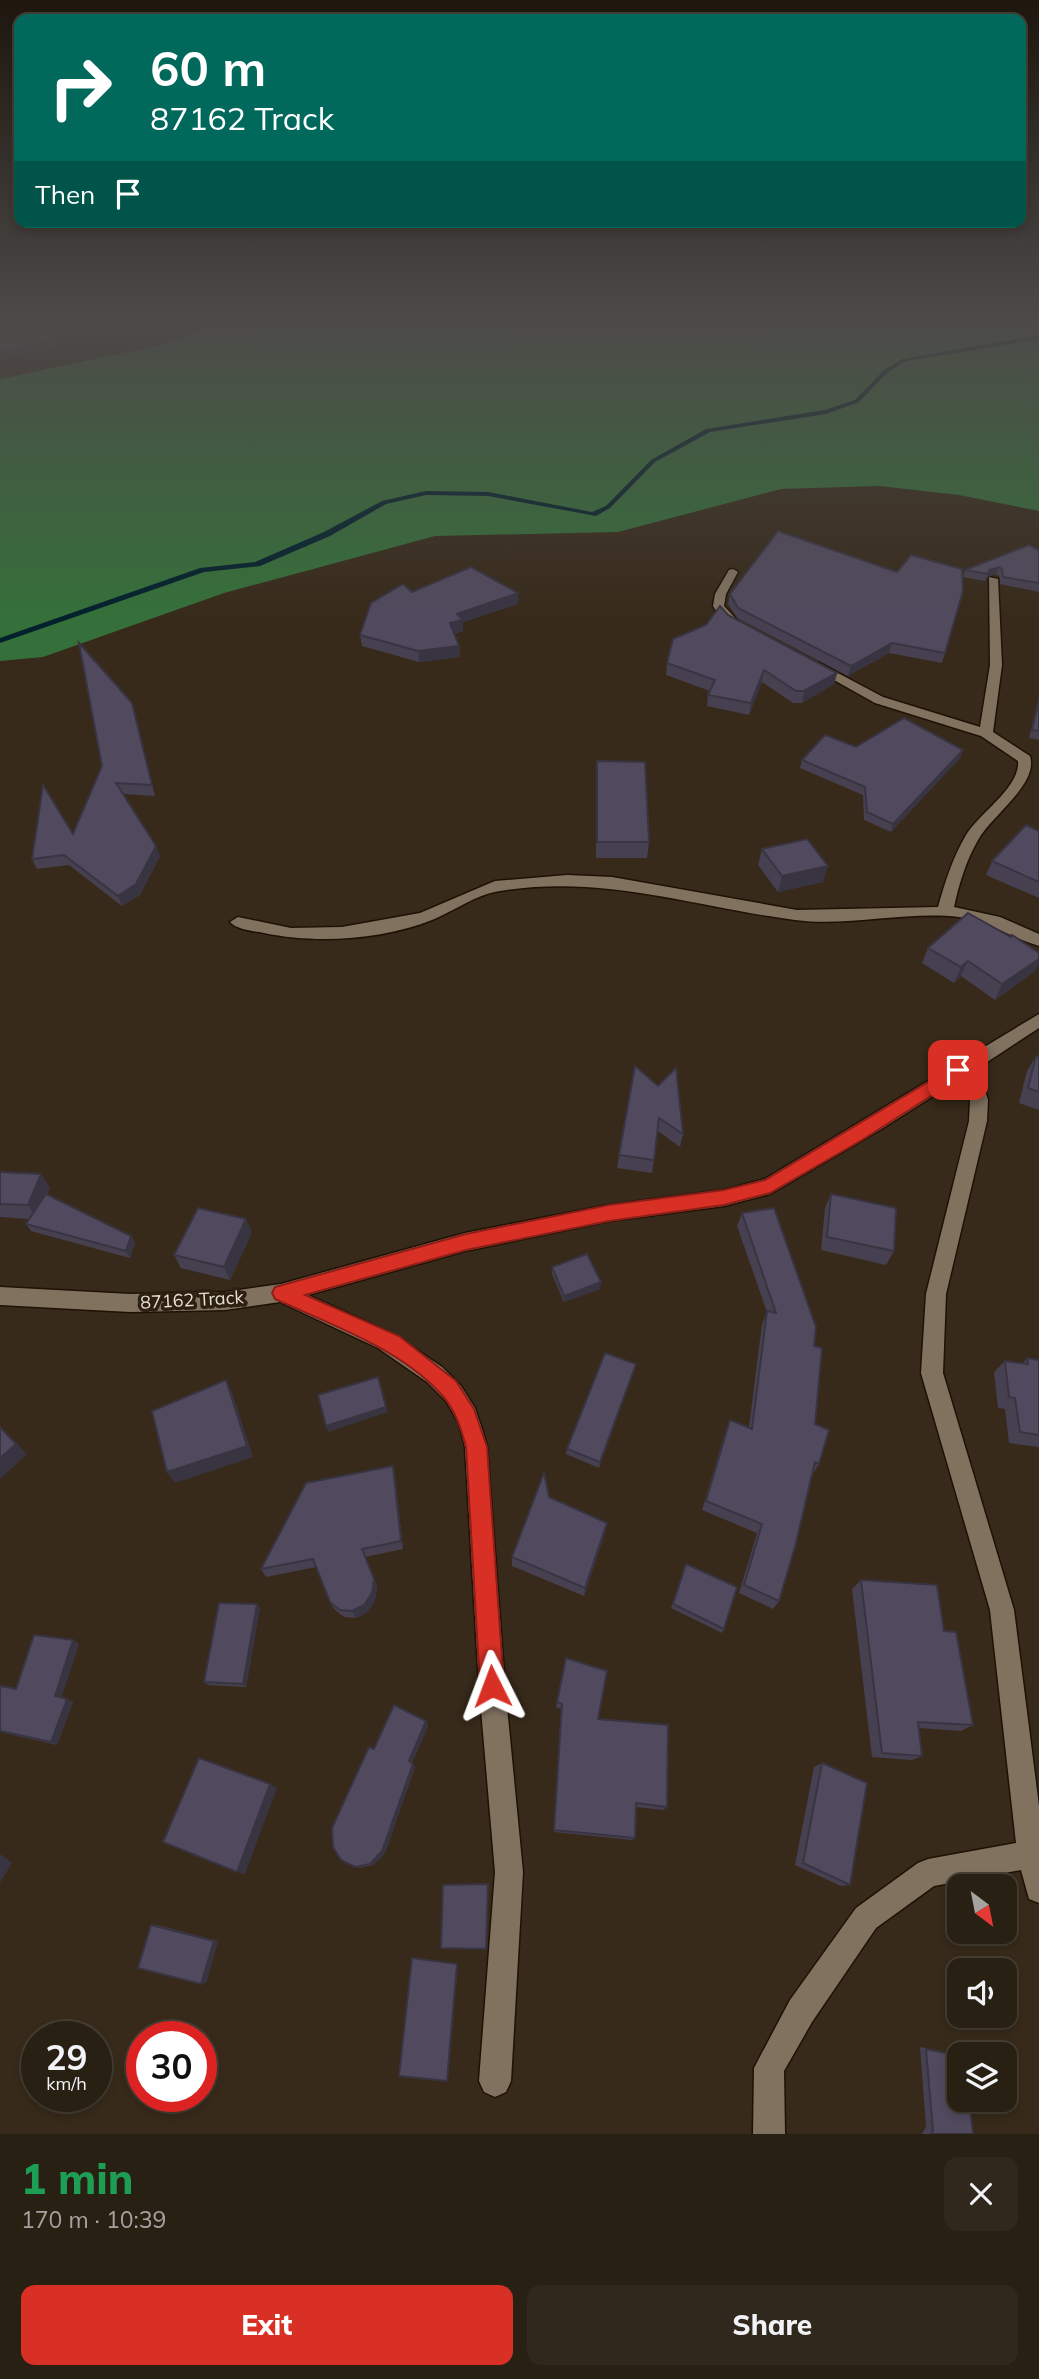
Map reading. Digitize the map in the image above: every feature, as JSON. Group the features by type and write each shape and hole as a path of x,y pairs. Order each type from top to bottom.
{"street":[{"path":"733,572 719,595 719,609 724,617 753,634"},
{"path":"986,733 996,665 993,579"},
{"path":"804,660 879,701 986,733 1025,758 1027,766 1015,789 981,823 961,859 945,912"},
{"path":"238,922 291,933 342,932 424,917 495,886 567,880 612,883 787,914 847,916 945,912 985,918 1039,940"},
{"name":"87162 Track","path":"0,1296 130,1303 225,1301 281,1293 466,1242 609,1213 724,1198 770,1186 826,1154 1039,1020"},
{"path":"968,1065 979,1100 978,1121 936,1294 932,1373 1002,1610 1031,1854 1039,1889"},
{"path":"281,1293 392,1343 418,1363 449,1388 467,1416 476,1447 492,1686 509,1872 495,2081"},
{"path":"769,2134 769,2068 801,2011 866,1918 929,1873 1031,1854"}],"green space":[{"path":"0,420 1039,420 1039,511 959,495 879,486 781,489 618,532 435,536 224,593 43,657 0,661"}],"building":[{"path":"778,531 897,572 911,555 962,569 963,591 945,653 892,643 851,666 738,608 730,594"},
{"path":"1029,545 1039,550 1039,583 1003,577 999,567 989,570 988,574 965,570"},
{"path":"471,567 518,593 457,614 463,620 450,623 459,646 418,651 360,635 371,603 403,584 412,592"},
{"path":"720,606 728,615 837,673 804,691 796,691 764,670 751,703 708,695 715,680 667,663 673,639 706,625"},
{"path":"79,643 132,703 152,785 116,783 156,846 136,884 118,896 64,855 32,859 43,785 73,834 102,766"},
{"path":"1039,700 1039,731 1032,730"},
{"path":"904,718 963,750 893,824 867,812 865,787 802,760 825,735 856,747"},
{"path":"597,761 645,762 649,842 597,842"},
{"path":"1026,825 1039,831 1039,882 992,861"},
{"path":"807,839 828,866 782,876 762,849"},
{"path":"968,913 1011,937 1012,935 1039,953 1039,959 1002,984 968,961 961,967 928,948"},
{"path":"1036,1056 1039,1057 1039,1092 1028,1088"},
{"path":"635,1066 658,1086 676,1068 683,1134 659,1118 654,1160 619,1155"},
{"path":"0,1172 41,1174 28,1205 0,1204"},
{"path":"46,1194 131,1236 126,1251 26,1224"},
{"path":"831,1194 896,1208 894,1251 827,1237"},
{"path":"198,1208 246,1219 224,1267 174,1255"},
{"path":"774,1208 816,1327 814,1346 822,1348 815,1424 829,1430 819,1464 815,1462 779,1601 744,1585 762,1524 706,1501 730,1420 752,1429 767,1311 776,1313 742,1213"},
{"path":"587,1254 601,1282 564,1296 552,1267"},
{"path":"605,1353 636,1364 600,1462 567,1449"},
{"path":"1027,1358 1039,1360 1039,1435 1020,1432 1015,1398 1009,1397 1005,1361 1028,1364"},
{"path":"378,1377 386,1407 326,1426 318,1395"},
{"path":"226,1380 247,1446 167,1472 152,1411"},
{"path":"0,1427 16,1444 0,1458"},
{"path":"393,1466 401,1541 362,1549 374,1579 372,1593 364,1605 352,1611 340,1610 330,1602 313,1559 261,1569 306,1483"},
{"path":"544,1473 549,1497 607,1523 585,1588 512,1557"},
{"path":"686,1564 737,1587 724,1629 673,1604"},
{"path":"861,1580 937,1585 944,1631 956,1632 973,1725 918,1722 922,1756 882,1753"},
{"path":"219,1603 257,1604 243,1684 204,1682"},
{"path":"34,1635 73,1640 55,1696 67,1699 51,1742 0,1731 1,1686 16,1689"},
{"path":"566,1658 607,1671 598,1719 668,1725 667,1807 636,1803 635,1838 554,1830 562,1704 557,1702"},
{"path":"394,1705 426,1721 409,1761 413,1764 382,1851 370,1864 355,1867 341,1860 333,1847 332,1828 369,1747 374,1749"},
{"path":"199,1758 270,1784 237,1872 163,1842"},
{"path":"822,1763 867,1783 850,1885 803,1863"},
{"path":"488,1884 486,1949 441,1948 443,1885"},
{"path":"151,1925 214,1941 201,1984 138,1968"},
{"path":"412,1958 457,1964 447,2081 399,2076"},
{"path":"926,2049 947,2053 947,2112 970,2112 973,2134 931,2134 933,2131"}],"waterway":[{"path":"0,641 203,570 257,564 327,534 384,502 426,493 488,494 593,514 608,507 653,461 708,430 776,420"}],"route":[{"path":"492,1686 476,1447 467,1416 449,1388 392,1343 281,1293 466,1242 609,1213 724,1198 770,1186 856,1136 958,1070"}]}
